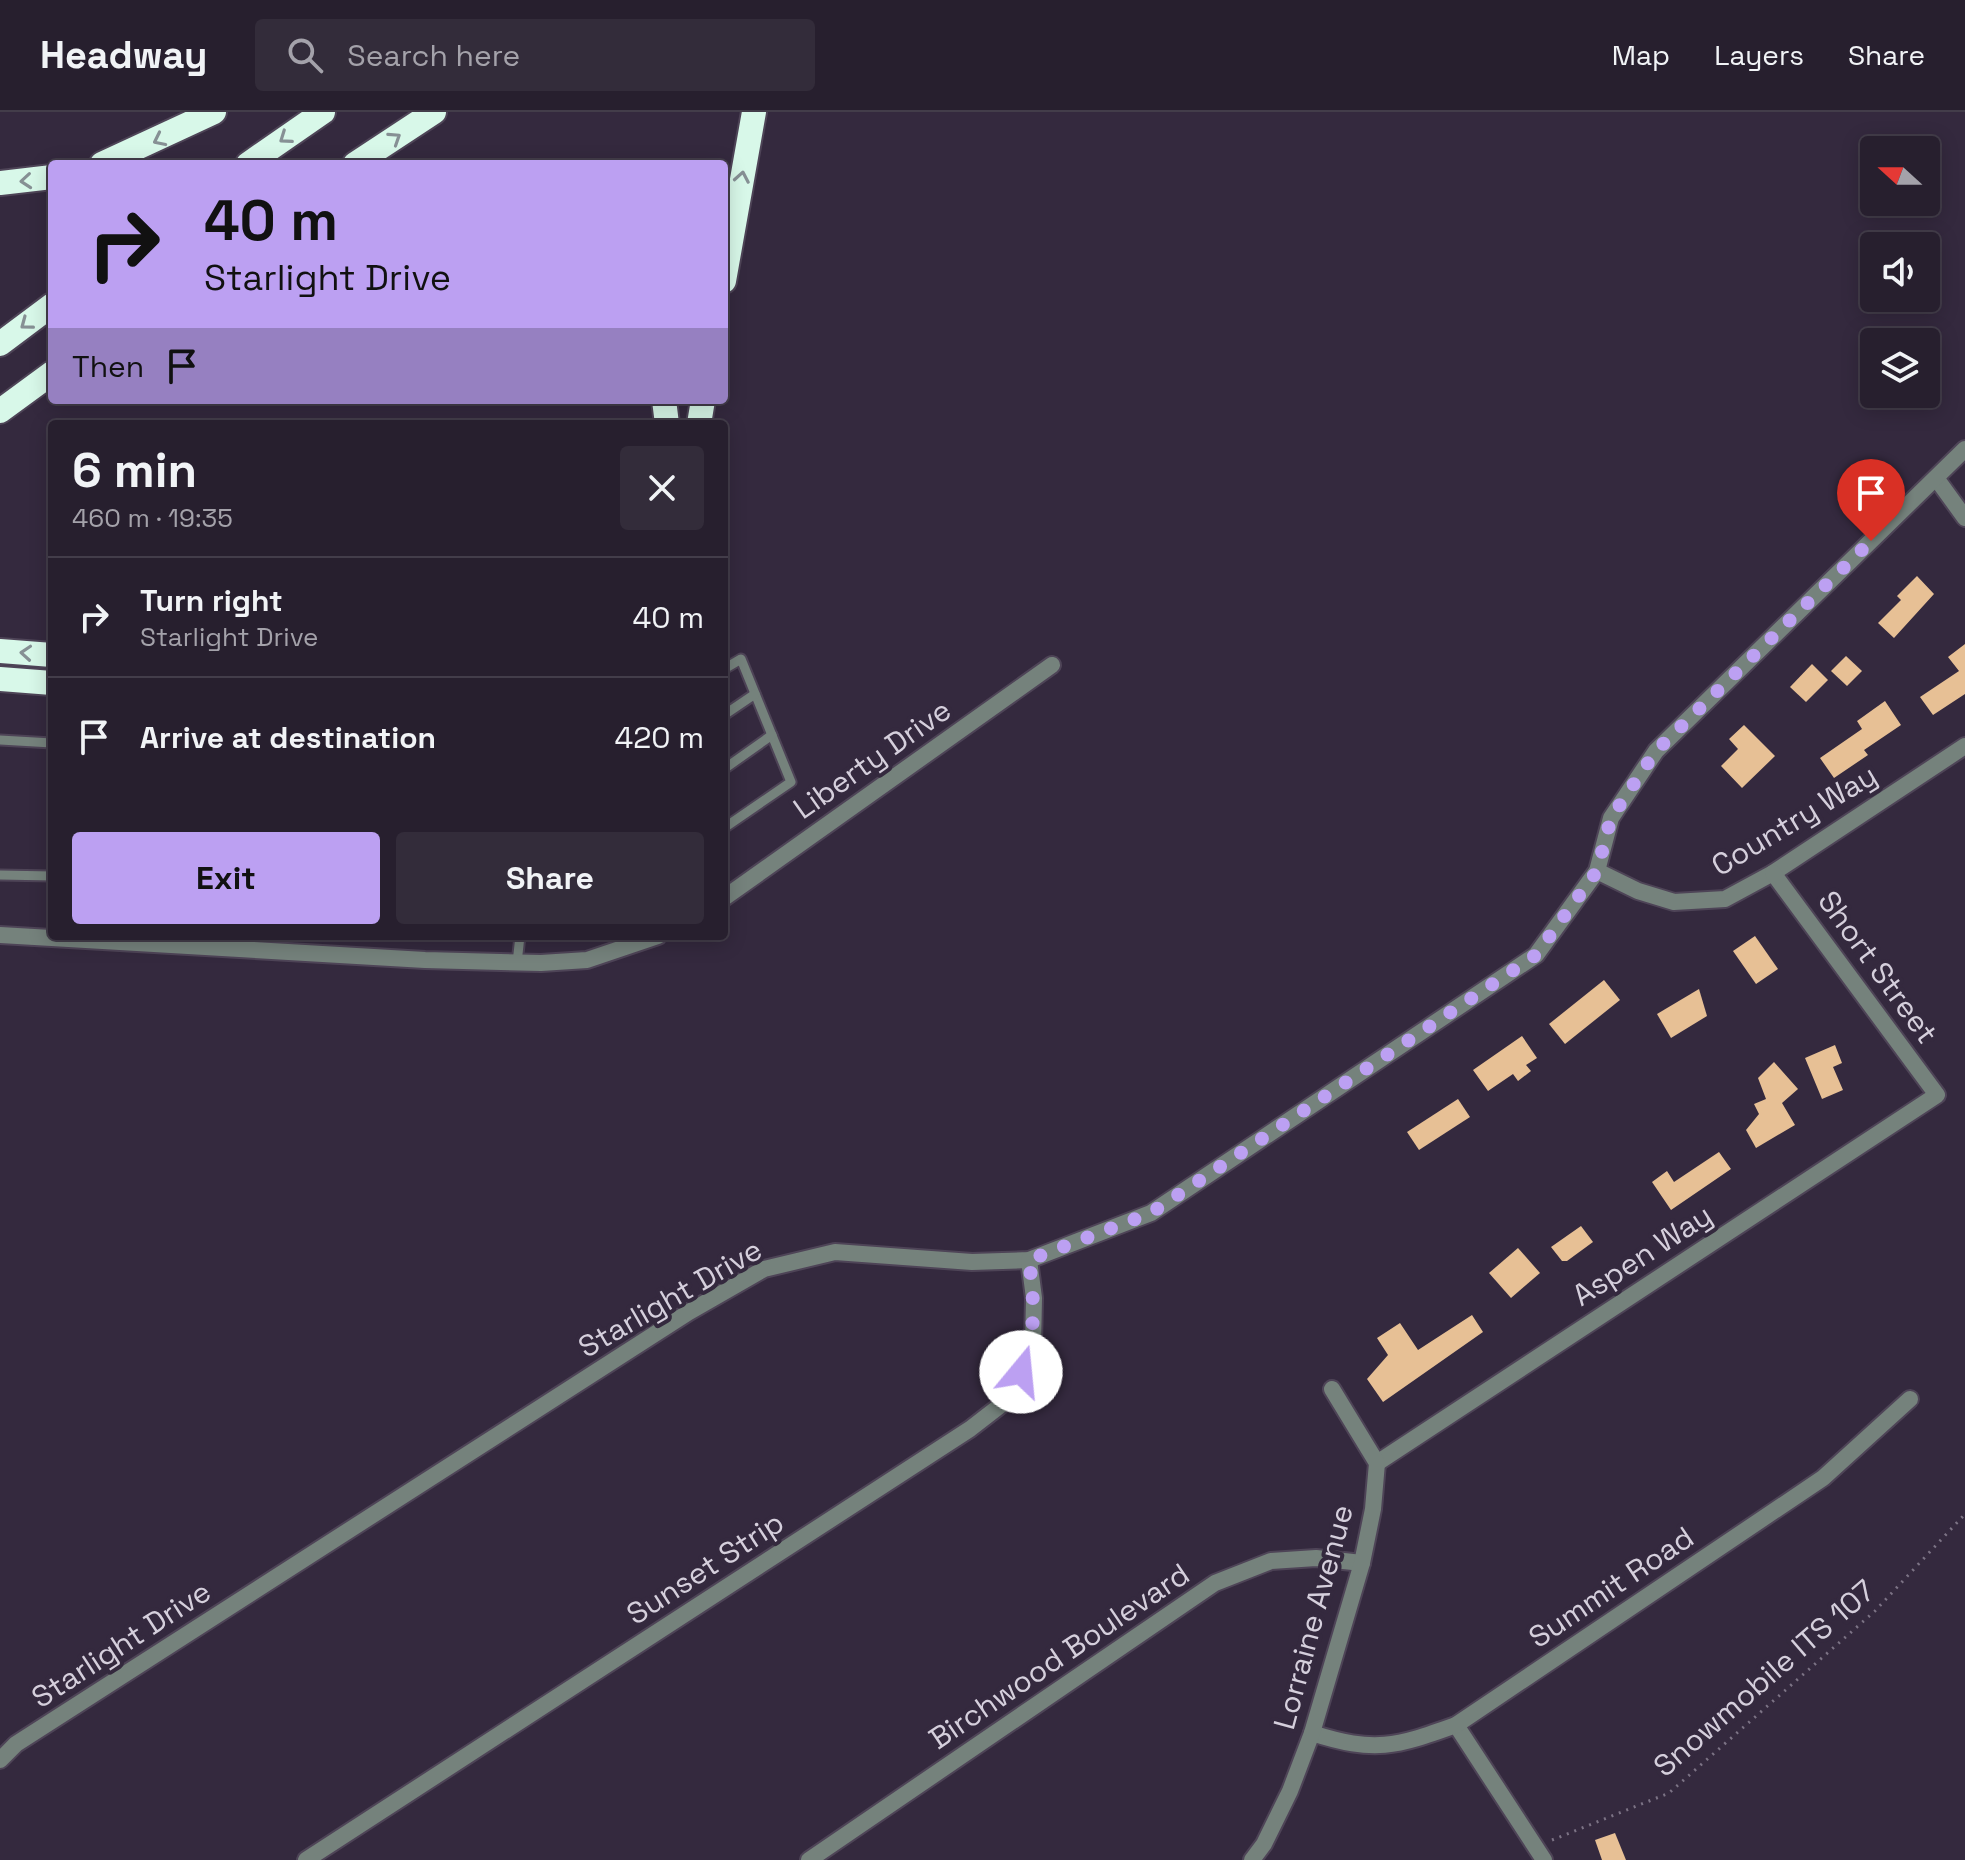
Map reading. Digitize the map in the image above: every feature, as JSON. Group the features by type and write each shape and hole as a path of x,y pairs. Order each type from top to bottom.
{"highway":[{"path":"111,160 214,112"},
{"path":"254,160 323,112"},
{"path":"361,160 434,112"},
{"path":"728,258 754,112"},
{"path":"0,183 48,177"},
{"path":"0,344 48,308"},
{"path":"0,411 48,376"},
{"path":"0,426 48,396"},
{"path":"0,651 48,655"},
{"path":"0,679 48,683"}],"street":[{"name":"Starlight Drive","path":"0,1760 42,1727 689,1312 764,1269 835,1252 972,1262 1029,1260 1151,1213 1536,955 1597,871 1611,818 1656,751 1965,449"},
{"path":"1936,478 1965,518"},
{"name":"Liberty Drive","path":"728,895 1052,665"},
{"name":"Country Way","path":"1597,871 1638,891 1674,902 1725,899 1773,873 1965,746"},
{"name":"Short Street","path":"1773,873 1937,1095"},
{"path":"0,935 48,936"},
{"path":"165,940 248,943 517,963 587,960 643,940"},
{"name":"Aspen Way","path":"1377,1463 1937,1095"},
{"name":"Sunset Strip","path":"306,1860 970,1429 1010,1398 1033,1345 1034,1298 1029,1260"},
{"path":"1332,1389 1377,1463"},
{"name":"Summit Road","path":"1312,1733 1350,1745 1400,1745 1456,1725 1823,1478 1910,1399"},
{"name":"Lorraine Avenue","path":"1252,1860 1264,1844 1290,1791 1312,1733 1362,1563 1377,1463"},
{"name":"Birchwood Boulevard","path":"809,1860 1215,1583 1271,1561 1316,1558 1362,1563"},
{"path":"1456,1725 1544,1860"}],"lane":[{"path":"728,667 741,659 791,782 728,825"},
{"path":"728,712 755,694"},
{"path":"728,766 772,735"},
{"path":"0,740 48,743"},
{"path":"0,875 48,876"},
{"path":"517,963 520,940"}],"path":[{"name":"Snowmobile ITS 107","path":"1545,1843 1669,1793 1875,1611 1965,1514"}],"building":[{"path":"1917,576 1934,594 1894,638 1878,623 1901,600 1897,596"},
{"path":"1965,644 1965,694 1933,715 1920,697 1959,671 1948,657"},
{"path":"1846,656 1862,671 1847,686 1831,671"},
{"path":"1812,664 1828,680 1806,702 1790,687"},
{"path":"1885,701 1901,725 1864,750 1868,755 1834,778 1820,758 1862,729 1857,721"},
{"path":"1744,725 1775,756 1742,788 1721,766 1738,749 1729,739"},
{"path":"1755,936 1778,969 1756,984 1733,951"},
{"path":"1604,980 1620,1000 1565,1044 1549,1024"},
{"path":"1699,989 1707,1016 1671,1038 1657,1014"},
{"path":"1522,1036 1537,1058 1526,1065 1531,1071 1518,1081 1513,1074 1488,1091 1473,1070"},
{"path":"1835,1045 1842,1063 1833,1067 1843,1090 1822,1099 1805,1058"},
{"path":"1774,1062 1798,1089 1782,1103 1795,1125 1756,1148 1746,1130 1759,1114 1754,1104 1766,1099 1758,1078"},
{"path":"1458,1099 1470,1117 1419,1150 1407,1132"},
{"path":"1719,1152 1731,1169 1671,1210 1652,1182 1667,1171 1674,1182"},
{"path":"1581,1226 1593,1242 1567,1261 1562,1261 1551,1247"},
{"path":"1518,1248 1540,1273 1511,1298 1489,1273"},
{"path":"1472,1315 1483,1332 1383,1402 1367,1379 1388,1355 1377,1338 1400,1323 1418,1350"},
{"path":"1615,1833 1626,1860 1602,1860 1595,1840"}],"route":[{"path":"1021,1372 1033,1345 1034,1298 1029,1260 1151,1213 1536,955 1597,871 1611,818 1656,751 1871,541"}]}
